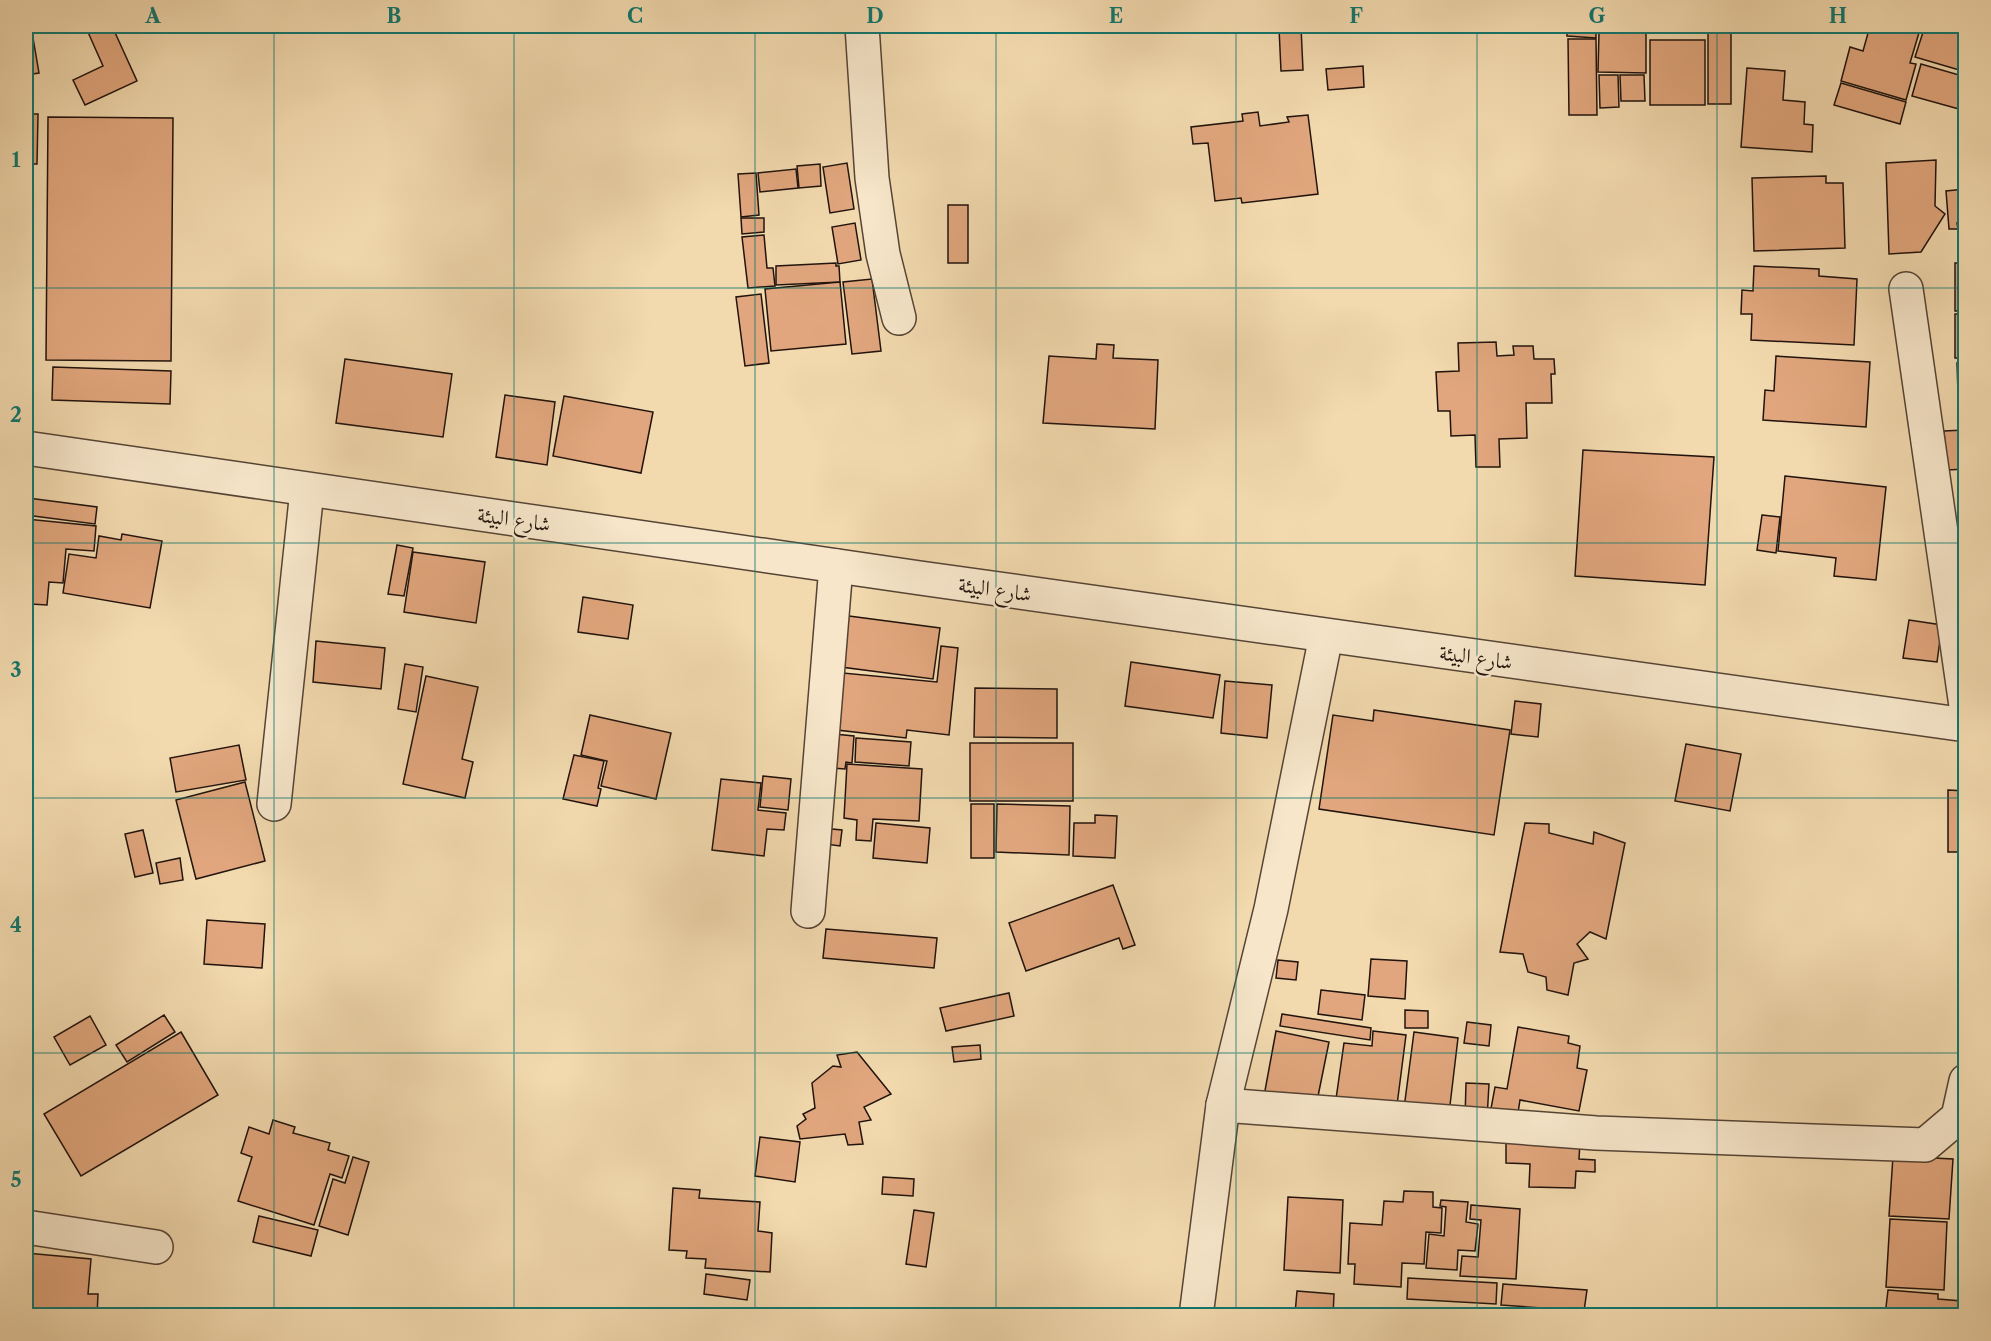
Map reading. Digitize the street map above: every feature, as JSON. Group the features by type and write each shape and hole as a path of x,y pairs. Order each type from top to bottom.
{"street":[{"path":"862,26 872,178 883,254 899,318"},
{"path":"1906,289 1965,706"},
{"name":"شارع البيئة","path":"26,448 836,566 1965,725"},
{"path":"273,804 307,490"},
{"path":"808,910 836,566"},
{"path":"1196,1316 1223,1105 1271,909 1326,636"},
{"path":"1223,1105 1596,1132 1925,1145 1958,1117 1965,1081"},
{"path":"26,1227 156,1246"}],"building":[{"path":"26,26 31,26 39,73 26,75"},
{"path":"98,26 112,26 137,81 85,105 73,80 103,66 87,30"},
{"path":"1567,26 1596,26 1596,38 1567,36"},
{"path":"1642,26 1731,26 1731,104 1708,104 1708,33 1650,33 1650,28 1642,28"},
{"path":"1870,26 1921,26 1910,63 1916,64 1906,100 1841,81 1850,47 1863,51"},
{"path":"1925,26 1966,26 1966,72 1915,57"},
{"path":"1301,27 1303,70 1281,71 1279,28"},
{"path":"1599,32 1646,33 1646,73 1598,72"},
{"path":"1568,39 1596,39 1597,115 1569,115"},
{"path":"1650,40 1705,40 1705,105 1650,105"},
{"path":"1921,64 1966,77 1966,111 1912,96"},
{"path":"1363,66 1364,87 1328,90 1326,69"},
{"path":"1747,68 1785,71 1783,100 1805,102 1804,124 1813,125 1812,152 1741,147"},
{"path":"1599,75 1618,75 1619,107 1600,108"},
{"path":"1620,75 1644,75 1645,101 1621,101"},
{"path":"1841,83 1906,102 1900,124 1834,105"},
{"path":"1258,112 1260,126 1289,122 1287,117 1308,115 1318,194 1242,203 1241,198 1215,201 1208,143 1193,144 1191,127 1243,121 1242,114"},
{"path":"26,114 38,114 37,164 26,164"},
{"path":"48,117 173,118 171,361 46,360"},
{"path":"1936,160 1935,206 1945,214 1921,252 1889,254 1886,163"},
{"path":"847,163 854,209 830,213 823,167"},
{"path":"820,164 821,186 799,188 797,166"},
{"path":"796,169 798,188 760,192 758,173"},
{"path":"756,173 759,215 741,217 738,174"},
{"path":"1826,176 1826,183 1843,183 1845,248 1754,251 1752,178"},
{"path":"1965,189 1966,222 1957,223 1958,229 1949,229 1946,191"},
{"path":"948,205 968,205 968,263 948,263"},
{"path":"741,218 764,218 764,232 742,234"},
{"path":"855,223 861,260 838,264 832,227"},
{"path":"1958,227 1966,227 1966,254 1958,254"},
{"path":"764,235 767,268 773,268 775,286 748,288 742,237"},
{"path":"836,263 836,266 839,266 840,282 776,285 776,266"},
{"path":"1955,263 1966,263 1966,311 1955,311"},
{"path":"1754,266 1819,269 1819,276 1857,279 1854,345 1751,340 1752,314 1741,314 1742,290 1753,291"},
{"path":"872,279 881,351 852,354 843,282"},
{"path":"840,282 846,344 771,351 765,289"},
{"path":"761,294 769,363 745,366 736,297"},
{"path":"1955,314 1966,314 1966,358 1955,358"},
{"path":"1496,342 1497,356 1514,355 1513,346 1533,346 1534,359 1554,359 1555,374 1551,374 1552,403 1526,403 1527,438 1499,439 1500,467 1476,467 1475,435 1451,436 1450,411 1438,411 1436,372 1459,371 1458,343"},
{"path":"1097,344 1114,345 1113,358 1158,360 1155,429 1043,423 1049,356 1096,359"},
{"path":"1776,356 1870,362 1866,427 1763,420 1765,390 1774,391"},
{"path":"345,359 452,374 443,437 336,423"},
{"path":"1966,362 1966,392 1958,393 1957,363"},
{"path":"53,367 171,371 170,404 52,400"},
{"path":"505,395 555,402 547,465 496,457"},
{"path":"564,396 653,412 641,473 553,456"},
{"path":"1964,430 1966,469 1947,470 1944,431"},
{"path":"1583,450 1714,457 1705,585 1575,576"},
{"path":"1785,476 1886,487 1876,580 1834,576 1836,558 1778,551"},
{"path":"28,498 97,507 95,524 26,515"},
{"path":"1762,515 1780,517 1776,553 1757,550"},
{"path":"26,519 96,526 94,551 66,549 63,583 49,582 47,605 31,604 30,616 26,616"},
{"path":"122,534 162,541 150,608 63,593 69,554 96,558 99,536 121,540"},
{"path":"397,545 413,548 404,596 388,594"},
{"path":"413,552 485,562 476,623 404,612"},
{"path":"583,597 633,605 628,639 578,632"},
{"path":"849,616 940,628 933,679 841,667"},
{"path":"1909,620 1942,625 1937,662 1903,658"},
{"path":"316,641 385,648 381,689 313,682"},
{"path":"941,646 958,648 949,735 907,730 906,738 837,730 843,673 937,682"},
{"path":"1131,662 1220,675 1213,718 1125,706"},
{"path":"405,664 423,667 416,712 398,709"},
{"path":"426,676 478,687 462,759 473,762 465,798 403,784"},
{"path":"1225,681 1272,685 1267,738 1221,733"},
{"path":"975,688 1057,689 1057,738 974,737"},
{"path":"1515,701 1541,704 1538,737 1511,734"},
{"path":"1374,710 1510,730 1494,835 1319,809 1333,715 1373,721"},
{"path":"590,715 671,733 656,799 601,786 607,761 581,755"},
{"path":"834,734 854,736 852,763 846,762 845,769 832,768"},
{"path":"856,738 911,742 909,766 855,762"},
{"path":"970,743 1073,743 1073,801 970,801"},
{"path":"1686,744 1741,754 1730,811 1675,801"},
{"path":"239,745 246,780 176,792 170,758"},
{"path":"574,755 604,761 597,806 563,799"},
{"path":"847,764 922,769 919,821 873,819 871,841 856,840 857,820 844,818"},
{"path":"763,776 791,779 788,810 760,807"},
{"path":"721,779 761,783 758,810 786,813 784,830 767,829 764,856 712,850"},
{"path":"245,782 265,861 196,879 176,800"},
{"path":"1948,790 1966,791 1966,852 1948,852"},
{"path":"971,804 994,804 994,858 971,858"},
{"path":"997,804 1070,806 1069,855 996,852"},
{"path":"1095,815 1117,816 1115,858 1073,856 1074,823 1095,823"},
{"path":"876,823 930,828 927,863 873,858"},
{"path":"1525,823 1549,824 1549,833 1593,844 1594,832 1625,843 1606,939 1590,932 1577,944 1588,959 1574,963 1568,995 1547,990 1546,977 1528,972 1523,954 1500,952"},
{"path":"821,828 842,830 840,846 819,843"},
{"path":"143,830 153,873 135,877 125,834"},
{"path":"180,858 183,880 160,884 156,863"},
{"path":"1113,885 1135,945 1123,949 1119,938 1026,971 1009,923"},
{"path":"207,920 265,924 262,968 204,964"},
{"path":"826,929 937,938 934,968 823,958"},
{"path":"1371,959 1407,961 1405,999 1368,996"},
{"path":"1278,960 1298,962 1296,980 1276,978"},
{"path":"1321,990 1365,995 1362,1020 1318,1014"},
{"path":"1009,993 1014,1016 946,1031 940,1008"},
{"path":"1405,1010 1428,1011 1428,1028 1405,1028"},
{"path":"1282,1014 1371,1028 1370,1040 1280,1026"},
{"path":"164,1015 175,1032 127,1062 116,1045"},
{"path":"90,1016 106,1045 70,1065 54,1037"},
{"path":"1467,1022 1491,1025 1489,1046 1464,1043"},
{"path":"1518,1027 1569,1036 1568,1043 1580,1046 1577,1068 1587,1070 1579,1111 1520,1100 1517,1119 1490,1114 1495,1087 1507,1089"},
{"path":"1276,1031 1329,1042 1316,1106 1264,1096"},
{"path":"1373,1031 1406,1035 1396,1113 1335,1106 1344,1043 1372,1046"},
{"path":"181,1032 218,1095 81,1176 44,1114"},
{"path":"1414,1032 1458,1038 1448,1122 1403,1116"},
{"path":"980,1045 981,1059 954,1062 952,1047"},
{"path":"857,1052 891,1094 864,1107 871,1120 859,1122 863,1144 848,1145 845,1134 800,1139 797,1126 806,1119 803,1114 815,1108 812,1083 833,1066 841,1067 837,1055"},
{"path":"1466,1083 1489,1084 1487,1119 1465,1119"},
{"path":"273,1120 295,1127 293,1133 330,1143 328,1150 349,1156 342,1178 330,1174 314,1225 238,1201 252,1157 241,1153 249,1127 269,1134"},
{"path":"760,1137 800,1142 795,1182 755,1176"},
{"path":"1506,1140 1580,1142 1579,1159 1595,1160 1595,1172 1576,1171 1575,1188 1529,1187 1530,1164 1506,1163"},
{"path":"1893,1156 1953,1159 1949,1219 1889,1216"},
{"path":"353,1157 369,1162 348,1235 319,1226 333,1179 345,1183"},
{"path":"883,1177 914,1179 913,1196 882,1194"},
{"path":"673,1188 700,1190 699,1198 760,1202 758,1231 772,1233 770,1272 705,1268 706,1259 686,1258 687,1251 669,1250"},
{"path":"1404,1191 1433,1192 1433,1207 1442,1208 1441,1233 1426,1232 1424,1264 1402,1263 1401,1287 1354,1284 1355,1264 1348,1264 1350,1223 1382,1225 1384,1201 1403,1202"},
{"path":"1288,1197 1343,1200 1340,1273 1284,1270"},
{"path":"1441,1200 1468,1202 1466,1222 1478,1224 1475,1251 1458,1250 1457,1270 1426,1268 1429,1234 1444,1236 1446,1207 1440,1206"},
{"path":"1471,1205 1520,1209 1516,1279 1460,1276 1462,1256 1478,1257 1481,1220 1470,1219"},
{"path":"914,1210 934,1213 926,1267 906,1264"},
{"path":"259,1216 318,1230 311,1256 253,1242"},
{"path":"1890,1219 1947,1222 1944,1290 1886,1287"},
{"path":"26,1253 91,1259 88,1294 98,1294 97,1316 26,1316"},
{"path":"706,1274 750,1280 747,1300 704,1294"},
{"path":"1408,1278 1497,1283 1496,1304 1407,1299"},
{"path":"1503,1284 1587,1290 1584,1311 1501,1305"},
{"path":"1888,1290 1938,1294 1938,1299 1962,1301 1961,1316 1885,1316"},
{"path":"1297,1291 1334,1294 1333,1316 1295,1314"}]}
